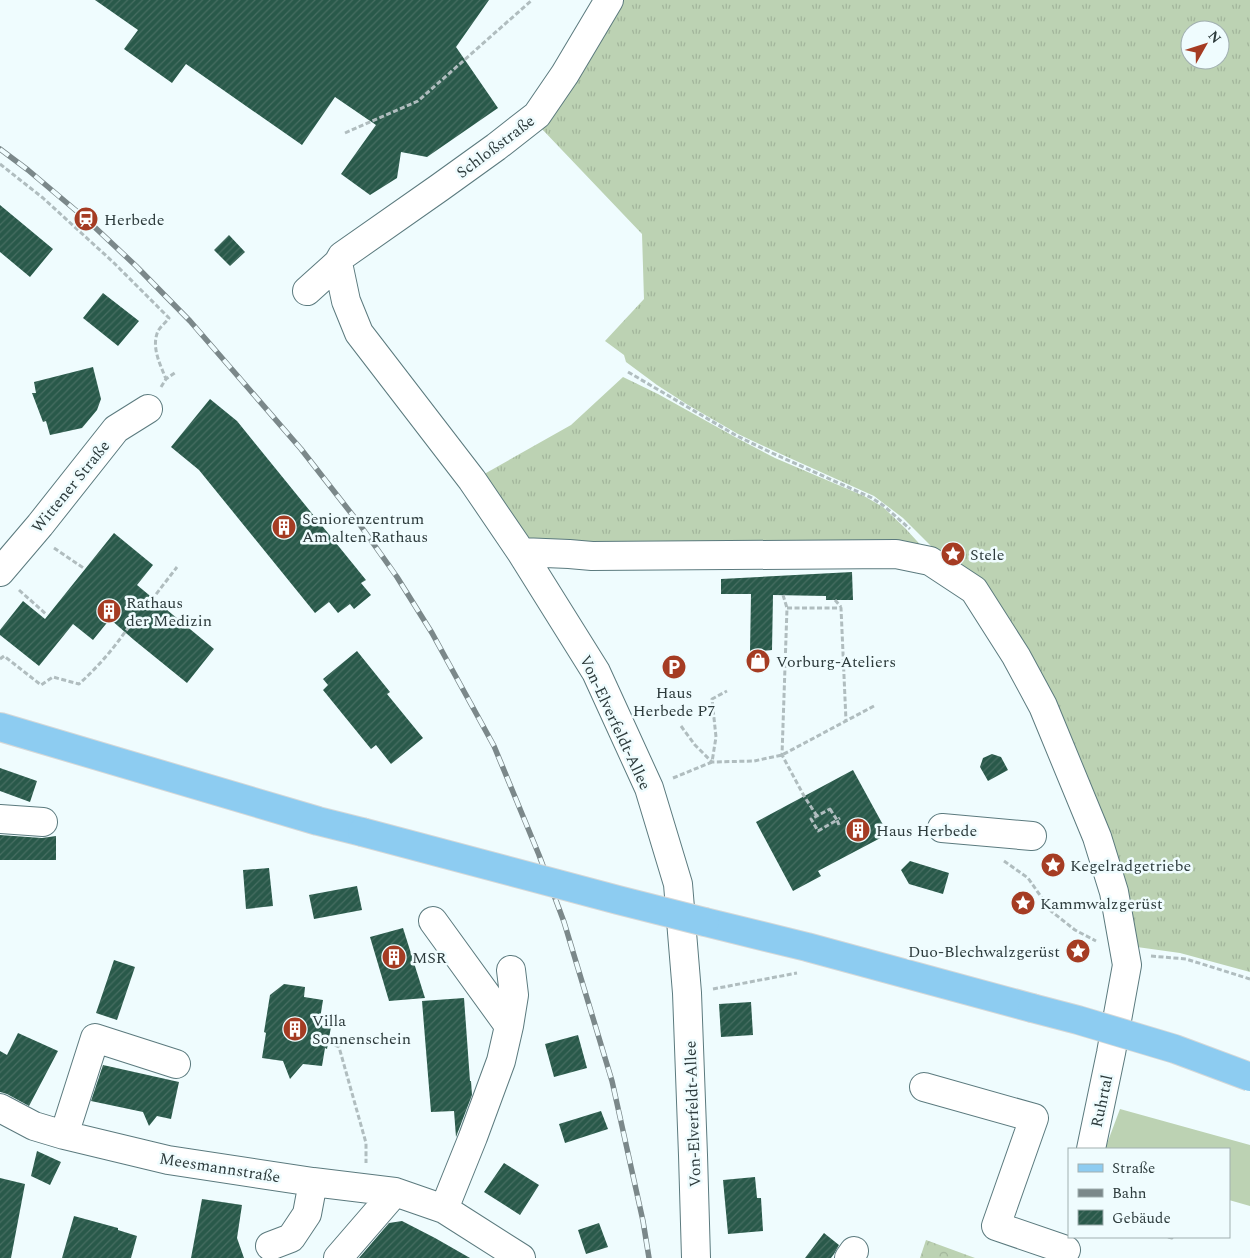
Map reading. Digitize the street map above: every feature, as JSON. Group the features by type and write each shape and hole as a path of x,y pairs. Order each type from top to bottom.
{"main road":[{"path":"0,708 89,753"},
{"path":"0,727 318,821 618,900 807,947 1078,1020 1175,1049 1250,1076"}],"street":[{"name":"Schloßstraße","path":"307,291 340,260 537,115 565,74 609,0"},
{"name":"Von-Elverfeldt-Allee","path":"340,260 346,301 358,333 472,480 522,552 596,672 649,788 678,884 687,993 696,1258"},
{"name":"Wittener Straße","path":"7,579 33,533 116,429 148,409"},
{"path":"522,552 592,556 896,554 930,561"},
{"name":"Ruhrtal","path":"930,561 974,590 1016,656 1043,706 1097,837 1114,892 1127,965 1091,1148"},
{"path":"0,818 43,822"},
{"path":"942,828 1032,836"},
{"path":"433,921 509,1026"},
{"path":"444,1209 502,1061 514,995 511,970"},
{"path":"64,1135 96,1038 176,1064"},
{"path":"924,1087 1034,1118 996,1226 1067,1248"},
{"name":"Meesmannstraße","path":"2,1114 64,1135 168,1160 313,1182 395,1192 444,1209 521,1258"},
{"path":"270,1246 291,1238 307,1214 313,1182"},
{"path":"338,1258 395,1192"}],"path":[{"path":"345,133 418,102 532,0"},
{"path":"0,164 71,223 169,318 159,330 155,342 158,359 166,379"},
{"path":"628,372 737,436 772,454 872,498 906,524 932,552 930,561"},
{"path":"71,559 85,569"},
{"path":"147,606 177,567"},
{"path":"7,579 48,615"},
{"path":"783,595 787,608 782,755 817,816"},
{"path":"835,600 842,608 846,721"},
{"path":"787,608 842,608"},
{"path":"0,652 40,685 53,677 79,684 95,670 130,626"},
{"path":"0,659 4,656"},
{"path":"712,762 716,737 712,699 727,691"},
{"path":"649,788 712,762 754,761 782,755 874,706"},
{"path":"681,726 712,762"},
{"path":"806,824 829,807 839,819 839,825"},
{"path":"811,819 818,831 839,819"},
{"path":"1001,860 1028,878 1051,911 1075,930 1119,953 1186,960 1250,979"},
{"path":"687,993 799,973 807,947"},
{"path":"328,1042 339,1047 366,1143 364,1188"}],"green space":[{"path":"622,0 1250,0 1250,972 1180,953 1137,947 1072,763 938,553 903,518 874,496 738,434 688,405 626,362 624,355 605,341 644,299 642,234 541,128"},
{"path":"623,377 775,458 864,496 883,507 927,552 525,542 479,477 571,425"},
{"path":"1120,1109 1250,1145 1250,1206 1230,1200 1230,1148 1105,1148"},
{"path":"926,1240 975,1258 920,1258"}],"building":[{"path":"95,0 489,0 456,47 498,108 427,157 401,152 397,178 370,195 341,174 376,125 335,97 302,145 186,64 172,83 124,49 138,30"},
{"path":"0,205 53,249 30,277 0,252"},
{"path":"229,235 245,252 230,266 214,250"},
{"path":"103,293 139,321 118,346 83,318"},
{"path":"93,367 101,399 97,410 82,428 50,435 46,421 43,422 32,393 36,393 34,382"},
{"name":"Seniorenzentrum Am alten Rathaus","path":"210,399 237,421 366,580 361,583 371,595 354,609 350,604 338,613 329,602 315,613 199,470 171,447"},
{"name":"Rathaus der Medizin","path":"114,533 153,565 137,585 214,649 187,683 110,619 93,640 73,624 39,666 0,635 0,630 23,601 45,619"},
{"name":"Vorburg-Ateliers","path":"852,572 853,600 826,600 826,596 773,595 772,650 750,652 751,594 721,594 721,579"},
{"path":"357,651 390,692 387,694 423,738 391,764 376,745 371,749 323,690 328,685 323,679"},
{"path":"992,754 1001,757 1008,770 988,781 980,767 983,758"},
{"path":"0,768 37,781 30,802 0,791"},
{"name":"Haus Herbede","path":"853,770 888,834 818,871 821,876 793,891 756,822"},
{"path":"0,835 42,838 56,836 56,860 0,860"},
{"path":"910,861 949,873 943,894 909,884 901,870"},
{"path":"269,868 273,906 246,909 243,870"},
{"path":"357,886 362,910 314,919 309,895"},
{"name":"MSR","path":"403,928 425,998 389,1001 370,937"},
{"path":"114,960 135,967 117,1020 96,1013"},
{"name":"Villa Sonnenschein","path":"284,984 305,987 304,997 323,1000 319,1025 331,1027 322,1066 303,1064 290,1079 283,1061 262,1058 270,995"},
{"path":"464,998 472,1095 456,1137 454,1111 431,1112 422,1001"},
{"path":"751,1002 753,1035 721,1037 719,1004"},
{"path":"18,1033 58,1051 29,1106 0,1092 0,1051 7,1055"},
{"path":"578,1035 587,1068 554,1077 545,1044"},
{"path":"103,1065 179,1082 171,1119 157,1116 149,1126 143,1112 91,1101"},
{"path":"601,1111 608,1129 565,1143 559,1124"},
{"path":"37,1151 61,1162 50,1185 31,1176"},
{"path":"504,1163 539,1185 520,1215 484,1192"},
{"path":"755,1177 757,1198 761,1198 763,1231 728,1234 723,1180"},
{"path":"0,1178 25,1184 11,1258 0,1258"},
{"path":"202,1199 242,1205 237,1238 244,1258 191,1258"},
{"path":"74,1216 118,1228 118,1230 137,1236 131,1258 62,1258"},
{"path":"402,1221 470,1258 359,1258 389,1223"},
{"path":"599,1223 608,1247 586,1254 578,1230"},
{"path":"824,1233 839,1245 831,1258 805,1258"}],"railway":[{"path":"0,149 86,219 190,321 301,449 358,522 397,577 432,633 494,746 539,855 564,922 612,1081 643,1221 649,1258"}],"place":[{"name":"Herbede","path":"86,219"},
{"name":"Seniorenzentrum Am alten Rathaus","path":"284,527"},
{"name":"Stele","path":"953,554"},
{"name":"Rathaus der Medizin","path":"109,611"},
{"name":"Vorburg-Ateliers","path":"758,661"},
{"name":"Haus Herbede P7","path":"674,667"},
{"name":"Haus Herbede","path":"858,830"},
{"name":"Kegelradgetriebe","path":"1053,865"},
{"name":"Kammwalzgerüst","path":"1023,903"},
{"name":"Duo-Blechwalzgerüst","path":"1078,951"},
{"name":"MSR","path":"394,957"},
{"name":"Villa Sonnenschein","path":"295,1029"}]}
